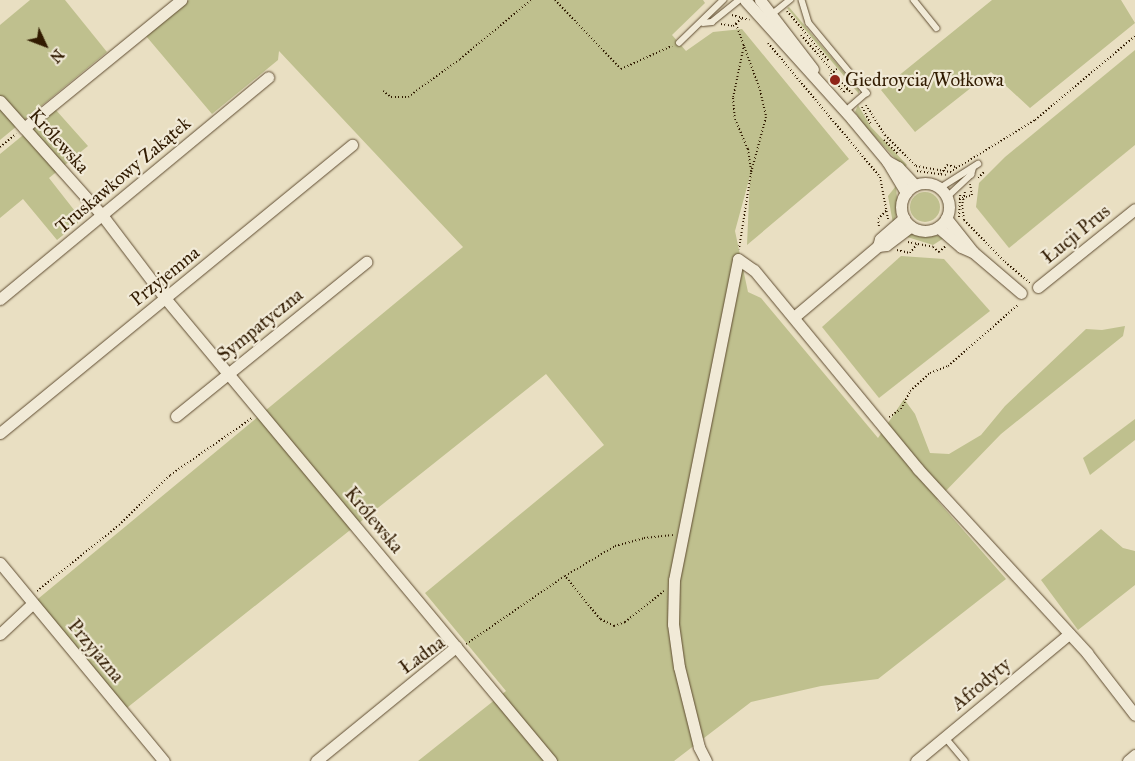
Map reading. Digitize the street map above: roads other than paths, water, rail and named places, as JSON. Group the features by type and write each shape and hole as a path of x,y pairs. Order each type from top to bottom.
{"street":[{"path":"24,128 181,0"},
{"path":"746,0 763,20 805,55 816,75 887,161 891,173 906,192"},
{"path":"760,0 763,20"},
{"name":"Truskawkowy Zakątek","path":"0,299 268,77"},
{"name":"Królewska","path":"0,101 102,215 165,298 456,648"},
{"name":"Przyjemna","path":"0,433 352,145"},
{"path":"887,161 898,167 915,185"},
{"path":"946,218 938,227 924,231 907,222 901,205 906,192 915,185 928,183 943,193 946,218 973,252 1020,298"},
{"name":"Łucji Prus","path":"1035,285 1135,209"},
{"path":"794,317 884,238 907,222"},
{"path":"938,227 961,247 973,252"},
{"path":"706,761 699,747 679,667 673,624 674,588 680,536 738,259 754,270 918,469 1069,634 1135,715"},
{"name":"Sympatyczna","path":"176,416 366,262"},
{"name":"Przyjazna","path":"0,563 164,761"},
{"path":"0,634 31,600"},
{"name":"Afrodyty","path":"916,761 1069,634"},
{"name":"Ładna","path":"316,761 456,648 551,761"},
{"path":"1128,761 1135,755"}],"lane":[{"path":"679,43 702,23 706,15 723,0"},
{"path":"702,23 712,22 740,0"},
{"path":"763,20 790,0"},
{"path":"802,0 810,23 867,93 846,111"},
{"path":"914,0 937,28"},
{"path":"972,167 968,178 943,193 972,167"},
{"path":"945,737 965,761"}],"place":[{"name":"Giedroycia/Wołkowa","path":"835,80"}]}
